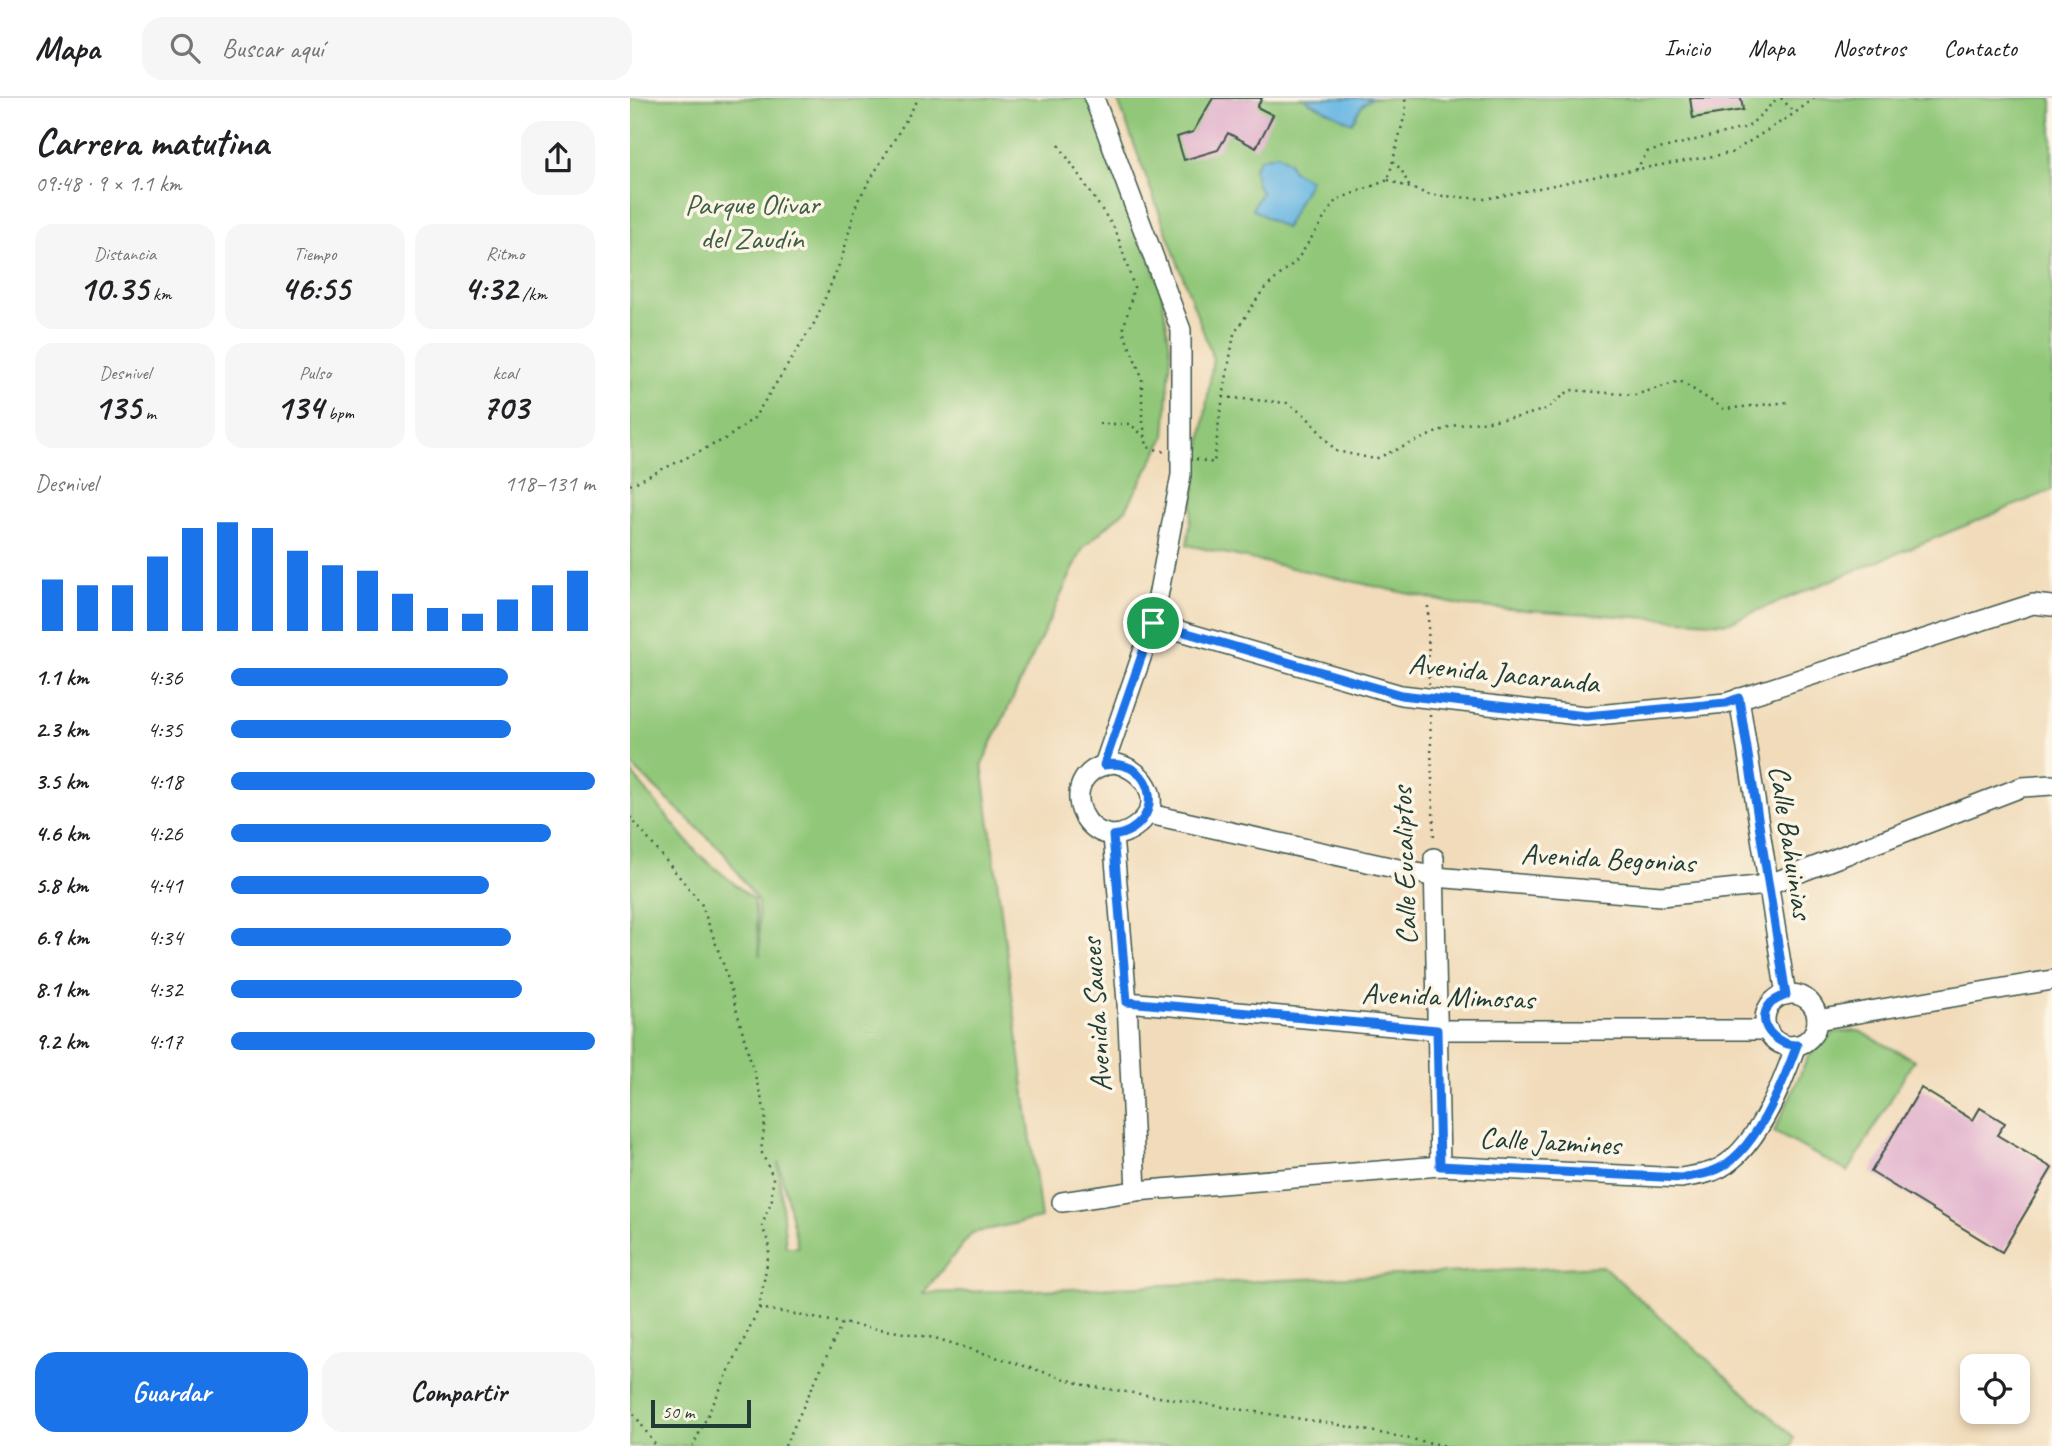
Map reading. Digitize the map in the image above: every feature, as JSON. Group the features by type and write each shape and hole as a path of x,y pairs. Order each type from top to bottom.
{"street":[{"path":"1094,98 1181,330 1181,475 1153,623 1104,765"},
{"name":"Avenida Jacaranda","path":"1153,623 1401,695 1586,716 1726,703 2033,604 2052,606"},
{"name":"Calle Bahuinias","path":"1739,698 1786,995"},
{"path":"1104,765 1126,765 1137,771 1146,781 1150,799 1149,814 1132,830 1113,836 1095,829 1086,821 1080,810 1078,797 1084,779 1093,770 1104,765"},
{"name":"Avenida Begonias","path":"1149,814 1435,868 1661,896 1767,885 2022,787 2052,785"},
{"name":"Avenida Sauces","path":"1113,836 1127,1002 1136,1191"},
{"name":"Calle Eucaliptos","path":"1435,868 1440,1166"},
{"path":"1817,1020 2052,980"},
{"path":"1786,995 1799,995 1807,999 1816,1011 1817,1020 1812,1036 1797,1045 1780,1043 1768,1030 1765,1018 1772,1002 1786,995"},
{"name":"Avenida Mimosas","path":"1127,1002 1437,1030 1768,1030"},
{"name":"Calle Jazmines","path":"1062,1202 1136,1191 1440,1166 1681,1178 1715,1171 1739,1152 1762,1124 1782,1088 1797,1045"}],"path":[{"path":"630,485 727,438 754,418 815,322 842,257 857,202 919,98"},
{"path":"1388,180 1406,110 1405,98"},
{"path":"1636,170 1647,152 1748,127 1780,98 1795,113"},
{"path":"1059,145 1116,231 1134,288 1123,331 1142,377 1142,415 1147,447 1214,463 1234,334 1263,290 1297,260 1336,200 1388,180 1430,195 1485,199 1731,153 1814,98"},
{"path":"1393,161 1402,171 1410,188"},
{"path":"1223,397 1287,403 1306,416 1336,451 1376,460 1451,426 1518,417 1547,409 1570,390 1635,395 1680,381 1724,409 1788,402"},
{"path":"1099,424 1130,424 1145,437"},
{"name":"Calle Eucaliptos","path":"1428,606 1435,868"},
{"path":"630,817 701,904 726,969 766,1115 761,1150 773,1177 772,1199 762,1226 770,1247 759,1308 693,1446"},
{"path":"759,1308 935,1338 1087,1386 1334,1424 1447,1446"},
{"path":"785,1446 842,1323"},
{"path":"630,1408 656,1446"}],"green space":[{"name":"Parque Olivar del Zaudín","path":"630,98 1090,98 1161,288 1171,353 1165,437 1126,509 1083,548 982,764 1041,1218 972,1233 923,1293 1603,1266 1794,1437 1792,1446 630,1446 630,771 697,853 754,900 760,956 758,902 723,852 630,764","holes":["779,1163 798,1247 786,1247"]},
{"path":"1117,98 2052,98 2052,490 1727,623 1464,606 1187,545 1213,358"},
{"path":"1859,1031 1914,1060 1848,1172 1774,1132 1808,1057 1835,1032"}],"water":[{"path":"1372,98 1362,105 1352,123 1306,100"},
{"path":"1278,154 1289,162 1292,170 1310,180 1285,228 1252,209 1261,193 1254,167 1261,158"}],"building":[{"path":"1213,98 1262,98 1257,107 1273,115 1256,148 1228,133 1218,150 1184,160 1177,137 1193,132"},
{"path":"1690,98 1741,98 1743,110 1693,118"},
{"path":"1921,1088 1973,1120 1980,1108 2005,1123 1997,1135 2052,1168 2002,1252 1871,1172"}],"route":[{"path":"1153,623 1401,695 1586,716 1726,703 1739,698 1786,995 1772,1002 1765,1018 1773,1038 1780,1043 1797,1045 1782,1088 1762,1124 1739,1152 1715,1171 1681,1178 1440,1166 1437,1030 1127,1002 1113,836 1132,830 1149,814 1150,799 1146,781 1137,771 1126,765 1104,765 1153,623"}]}
